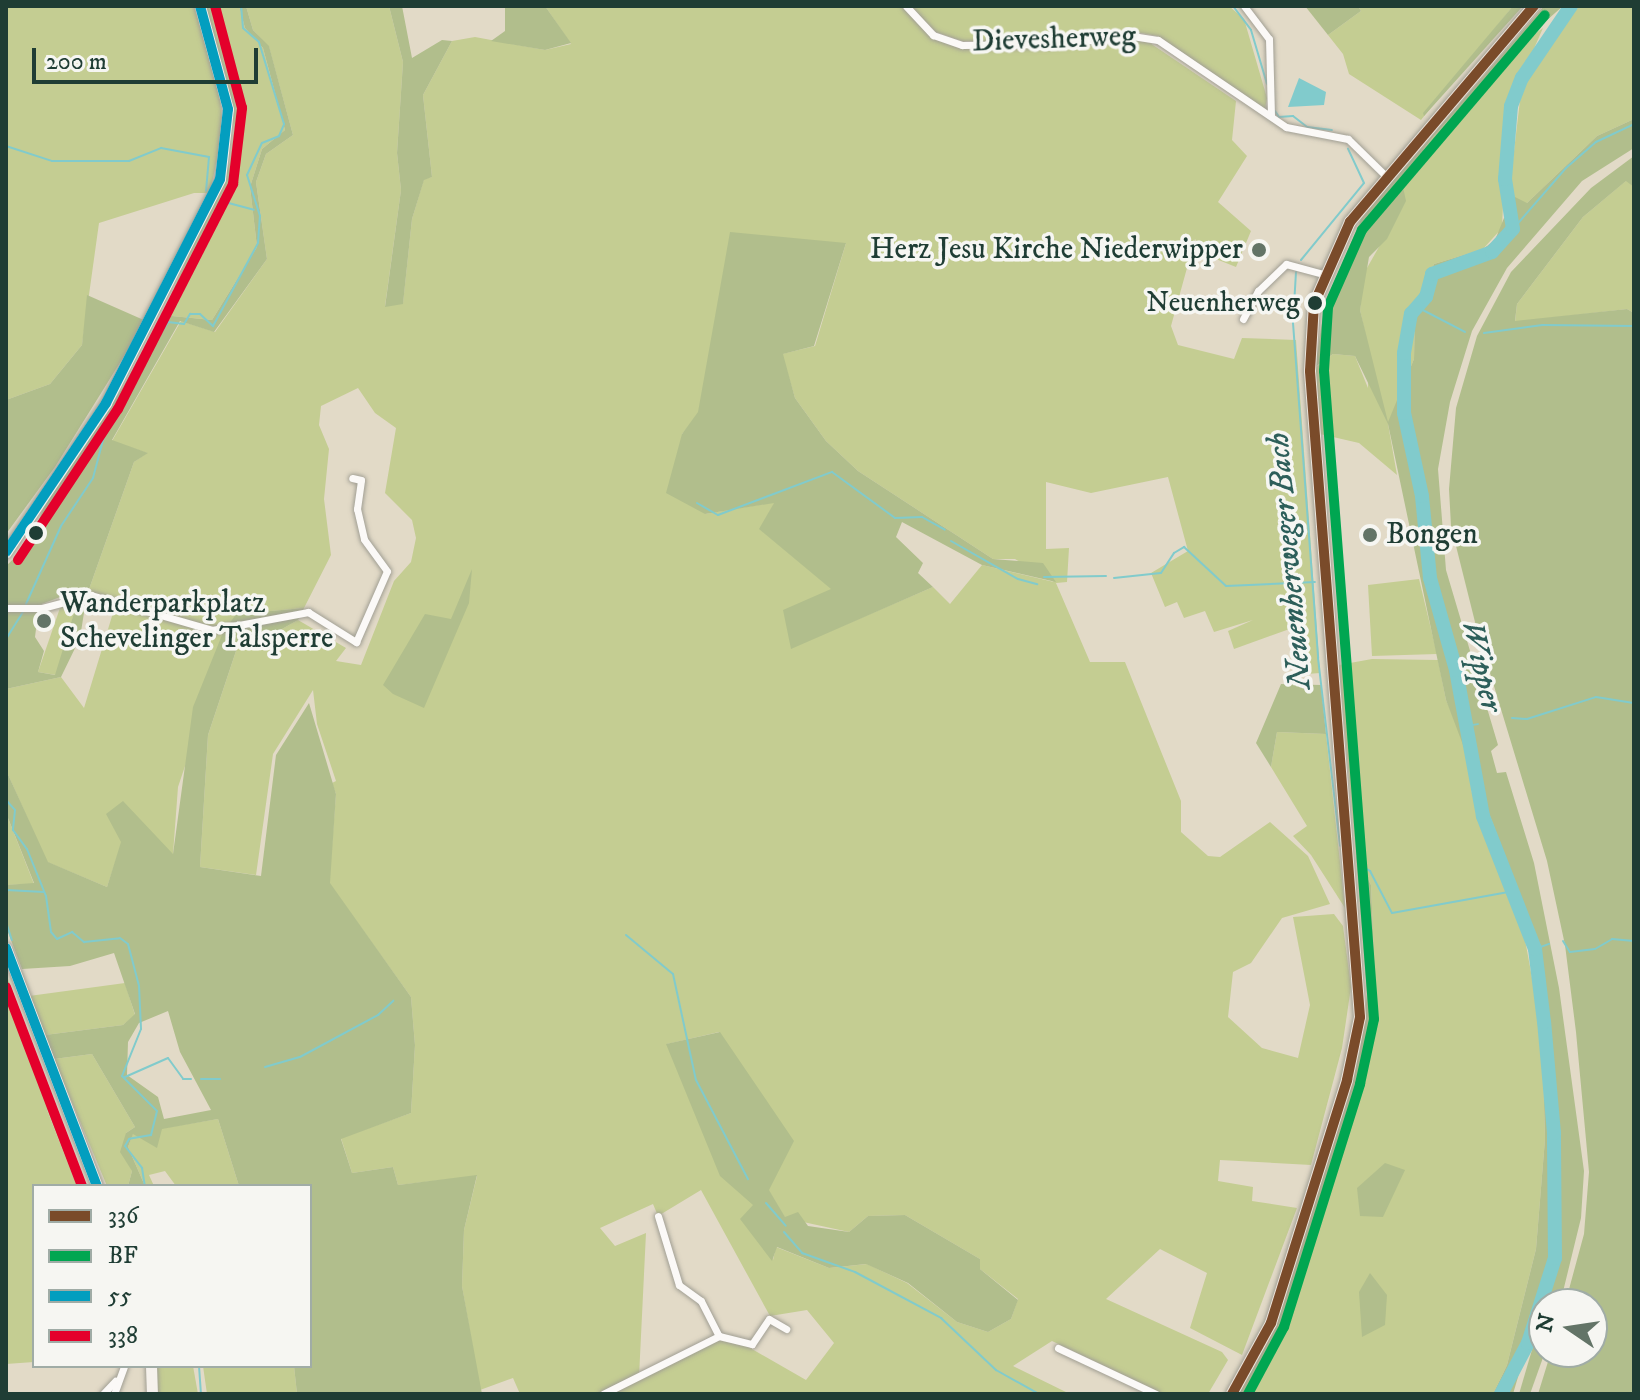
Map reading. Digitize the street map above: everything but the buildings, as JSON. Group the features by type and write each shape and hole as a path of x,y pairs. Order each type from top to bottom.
{"main road":[{"path":"6,552 134,355 212,199 225,159 226,93 200,6"},
{"path":"1232,1394 1271,1323 1350,1069 1360,1017 1310,371 1312,318 1324,274 1350,222 1534,6"},
{"path":"6,948 96,1184"},
{"path":"151,1368 152,1394"}],"street":[{"name":"Dievesherweg","path":"906,6 933,35 962,45 1050,44 1140,36 1166,44 1286,127 1348,139 1387,177"},
{"path":"1244,6 1269,39 1271,116"},
{"path":"1243,319 1258,291 1286,264 1324,274"},
{"path":"6,608 51,606 91,595 199,630 308,612 356,642 387,571 364,539 357,509 361,480 352,478"},
{"path":"658,1216 679,1285 701,1301 719,1336"},
{"path":"603,1394 719,1336 752,1344 769,1319 786,1329"},
{"path":"1058,1348 1156,1394"},
{"path":"103,1394 123,1368"},
{"path":"114,1394 116,1380"}],"green space":[{"path":"6,6 194,6 219,93 223,129 210,193 194,193 99,223 82,345 50,384 6,400"},
{"path":"206,6 239,6 245,28 263,48 285,130 262,149 250,187 257,247 212,320 162,315 230,162 234,129 230,91"},
{"path":"239,6 246,6 253,30 269,46 293,135 266,154 256,182 267,259 214,332 180,321 112,440 148,453 134,462 87,595 71,593 39,605 35,637 44,651 38,672 55,675 78,600 86,600 80,638 61,677 6,689 6,566 31,542 44,506 123,387 162,315 212,320 257,247 250,187 262,149 285,130 263,48 245,28"},
{"path":"246,6 389,6 403,62 397,153 401,190 385,306 403,303 412,219 424,179 432,177 423,95 452,41 475,37 545,50 571,44 545,6 903,6 932,37 961,47 1131,39 1150,43 1236,101 1232,140 1247,156 1218,202 1251,231 1236,267 1206,255 1195,239 1171,326 1178,345 1234,359 1242,338 1296,340 1320,673 1307,674 1298,626 1234,649 1228,631 1253,620 1214,632 1205,611 1184,618 1177,602 1165,607 1151,573 1188,551 1168,477 1091,493 1046,482 1046,549 1069,548 1067,582 1056,583 1090,662 1125,662 1181,801 1181,832 1208,856 1220,857 1270,822 1308,856 1330,904 1282,918 1251,963 1233,972 1228,1017 1262,1048 1298,1058 1310,1005 1293,917 1334,914 1343,926 1351,987 1342,1048 1311,1165 1220,1160 1218,1181 1253,1187 1252,1201 1297,1208 1242,1355 1190,1328 1207,1273 1160,1249 1106,1299 1222,1352 1228,1360 1208,1394 1163,1394 1052,1341 1013,1366 1070,1394 608,1394 719,1340 745,1345 806,1380 834,1343 807,1310 770,1316 701,1190 658,1216 653,1204 600,1228 615,1246 646,1233 639,1377 603,1394 520,1394 513,1378 480,1390 462,1286 464,1230 477,1176 398,1185 393,1167 352,1173 341,1138 411,1113 415,1045 411,997 329,883 336,794 332,783 336,781 317,724 313,690 273,754 256,875 200,867 208,735 240,639 275,633 298,620 346,648 336,661 361,665 394,581 411,562 416,538 412,520 385,493 396,428 375,413 358,388 321,406 319,425 329,449 324,499 331,555 304,608 236,614 178,787 173,854 122,842 107,887 47,862 6,770 6,689 61,677 84,708 116,603 87,595 134,462 147,453 112,441 181,321 215,332 267,259 256,182 266,154 293,135 269,47 253,30","holes":["846,243 815,346 782,354 795,398 826,441 858,471 993,559 1015,559 1054,582 982,565 950,604 933,587 791,648 832,589 760,529 775,502 705,514 682,434","719,1032 769,1191 785,1218 849,1232 868,1216 905,1215 980,1259 980,1269 1018,1299 1011,1319 988,1332 957,1322 907,1283 867,1264 829,1268 776,1247 773,1260 754,1205 667,1044"]},
{"path":"389,6 402,6 412,58 442,40 452,41 423,95 432,177 424,180 412,219 403,304 385,307 401,190 397,153 403,62"},
{"path":"505,6 545,6 571,43 545,50 491,41 505,31"},
{"path":"910,6 1229,6 1244,19 1267,98 1265,109 1158,36 1136,32 1050,42 962,41 936,32"},
{"path":"1305,6 1358,6 1361,11 1328,35"},
{"path":"1358,6 1513,6 1421,120 1349,74 1343,54 1328,35 1361,11"},
{"path":"1513,6 1523,6 1424,116 1423,113"},
{"path":"1544,6 1563,6 1514,49 1431,139 1402,182 1406,201 1387,239 1369,257 1360,310 1388,422 1414,359 1415,307 1434,264 1483,249 1495,240 1504,218 1513,212 1509,194 1527,203 1597,136 1634,119 1634,148 1582,181 1507,268 1472,331 1450,402 1438,469 1446,570 1498,745 1491,751 1497,773 1506,772 1534,863 1559,988 1584,1171 1581,1218 1564,1288 1549,1288 1557,1257 1558,1133 1524,906 1446,700 1388,424 1355,356 1333,354 1315,367 1325,303 1362,217"},
{"path":"1579,6 1634,6 1634,119 1597,136 1526,204 1515,201 1509,194 1520,100 1529,74"},
{"path":"1543,28 1507,110 1502,228 1483,249 1434,264 1415,307 1414,359 1388,424 1397,475 1359,443 1320,434 1315,368 1333,354 1355,356 1368,388 1368,346 1360,310 1363,275 1405,201 1402,182 1431,139 1514,49"},
{"path":"1634,156 1634,187 1626,181 1583,217 1517,304 1515,321 1627,309 1634,313 1634,1394 1538,1394 1546,1368 1608,1368 1608,1288 1569,1288 1584,1234 1589,1172 1565,945 1547,861 1477,630 1451,526 1449,489 1456,408 1477,336 1511,272 1591,188"},
{"path":"1627,180 1634,187 1634,313 1627,309 1515,322 1517,304 1583,217"},
{"path":"730,232 846,243 814,346 783,354 795,398 826,441 858,471 993,559 1043,563 1056,582 982,565 902,522 896,537 923,563 918,573 933,587 791,649 783,610 831,589 759,529 774,503 705,514 666,493 682,434 698,412"},
{"path":"87,295 146,321 55,467 6,534 6,400 50,384 82,345"},
{"path":"472,569 469,603 424,708 393,694 383,685 425,614 451,619"},
{"path":"1419,579 1437,654 1372,656 1368,585"},
{"path":"78,600 56,675 38,672 61,605"},
{"path":"304,608 298,620 275,633 240,639 208,735 200,867 261,876 276,755 309,703 336,794 330,883 411,997 415,1045 411,1113 341,1139 352,1173 393,1167 398,1185 477,1175 464,1230 462,1286 482,1394 297,1394 294,1368 312,1368 312,1184 238,1184 218,1119 162,1129 157,1148 133,1134 128,1147 144,1184 129,1184 132,1171 120,1152 126,1133 135,1127 92,1054 54,1059 45,1035 123,1025 135,1014 114,953 70,966 22,969 6,927 6,885 34,883 6,813 6,770 48,862 107,887 121,842 106,814 123,801 173,854 193,707 222,635 236,614","holes":["168,1011 180,1052 211,1110 164,1119 158,1097 127,1075 128,1042 139,1023"]},
{"path":"1372,659 1438,660 1446,700 1463,737 1472,793 1519,907 1542,1032 1545,1139 1536,1249 1507,1365 1493,1394 1247,1394 1274,1353 1324,1214 1377,1026 1371,885 1356,855 1339,665"},
{"path":"1281,684 1321,685 1326,734 1277,732 1271,767 1256,743"},
{"path":"1277,732 1326,734 1345,908 1311,855 1293,836 1307,826 1271,767"},
{"path":"6,813 34,884 6,885"},
{"path":"1356,855 1371,885 1377,1025 1324,1214 1274,1353 1247,1394 1238,1394 1277,1320 1360,1051 1367,995"},
{"path":"6,973 53,1103 47,1110 76,1184 32,1184 32,1362 6,1364"},
{"path":"125,983 135,1015 123,1025 45,1035 29,996"},
{"path":"720,1032 794,1141 769,1190 785,1217 798,1212 808,1226 849,1232 868,1216 905,1215 980,1259 980,1269 1018,1300 1011,1319 988,1332 957,1322 908,1283 866,1264 829,1268 777,1247 772,1261 740,1219 753,1205 720,1176 666,1044"},
{"path":"1542,1032 1555,1136 1553,1258 1544,1288 1528,1288 1528,1343 1513,1394 1493,1394 1507,1365 1536,1249 1545,1139"},
{"path":"92,1054 135,1127 126,1133 132,1171 129,1184 106,1184 54,1059"},
{"path":"53,1103 86,1184 76,1184 47,1109"},
{"path":"218,1119 238,1184 175,1184 165,1171 149,1175 153,1184 144,1184 128,1147 133,1133"},
{"path":"1385,1163 1405,1170 1383,1217 1360,1216 1357,1188"},
{"path":"1370,1273 1387,1295 1385,1325 1362,1337 1359,1292"},
{"path":"1528,1363 1528,1368 1539,1368 1530,1394 1519,1394"},
{"path":"156,1368 193,1368 198,1394 157,1394"},
{"path":"203,1368 294,1368 297,1394 207,1394"}],"water":[{"path":"1299,78 1326,92 1324,105 1288,107"}],"waterway":[{"path":"26,604 61,526 93,478 107,425 134,386 136,373 168,322 184,324 190,314 200,314 213,326 258,243 260,216 247,175 262,143 279,136 284,124 259,42 243,28 241,6"},
{"name":"Neuenherweger Bach","path":"1233,6 1251,30 1267,84"},
{"name":"Wipper","path":"1501,1394 1528,1343 1555,1258 1554,1133 1544,1022 1535,949 1483,816 1456,670 1430,578 1422,496 1404,413 1404,353 1411,314 1426,297 1432,274 1492,252 1513,229 1505,179 1511,106 1522,78 1571,6"},
{"name":"Neuenherweger Bach","path":"1275,111 1279,117 1293,116 1307,127 1332,130"},
{"path":"1513,229 1566,168 1596,142 1634,124"},
{"path":"6,146 52,161 129,161 161,148 209,157 206,191"},
{"name":"Neuenherweger Bach","path":"1301,260 1364,183 1348,148"},
{"path":"221,201 254,210"},
{"name":"Neuenherweger Bach","path":"1296,272 1293,323 1318,658 1340,846"},
{"path":"1417,307 1465,332"},
{"path":"1484,333 1542,325 1634,326"},
{"path":"697,503 718,515 832,472 895,518 922,517 945,530"},
{"path":"951,541 1018,579 1037,584"},
{"path":"1114,578 1161,573 1174,553 1184,547 1226,586 1315,582"},
{"path":"1044,577 1106,576"},
{"path":"6,639 24,610"},
{"path":"1512,718 1527,719 1596,697 1634,703"},
{"path":"1466,726 1478,724"},
{"path":"6,800 15,810 13,830 27,849 46,896 51,932 57,939 72,932 84,942 120,938 128,944 139,986 141,1029 122,1076 157,1111 151,1135 129,1139 125,1146 142,1168 145,1184"},
{"name":"Neuenherweger Bach","path":"1357,845 1360,865 1370,871 1392,913 1514,891"},
{"path":"6,890 44,892"},
{"path":"6,922 12,940"},
{"path":"626,935 673,974 696,1080 748,1179"},
{"path":"1563,941 1570,952 1595,949 1612,939 1634,941"},
{"path":"1535,949 1549,944"},
{"path":"265,1067 300,1057 378,1015 393,1001"},
{"path":"125,1077 168,1058 183,1079 191,1079"},
{"path":"201,1079 220,1079"},
{"path":"766,1203 786,1226"},
{"path":"784,1232 802,1253 855,1272 941,1318 996,1370 1039,1394"},
{"path":"199,1368 201,1394"}],"transit line":[{"name":"55","path":"6,552 106,403 220,179 228,109 200,6"},
{"name":"338","path":"18,560 118,409 233,184 242,108 215,6"},
{"name":"336","path":"1232,1394 1271,1323 1347,1080 1360,1017 1310,371 1314,304 1350,222 1534,6"},
{"name":"BF","path":"1248,1394 1284,1327 1360,1084 1374,1019 1324,371 1328,307 1362,230 1545,15"},
{"name":"55","path":"6,948 96,1184"},
{"name":"338","path":"6,987 81,1184"}],"place":[{"name":"Herz Jesu Kirche Niederwipper","path":"1259,250"},
{"name":"Neuenherweg","path":"1315,303"},
{"name":"Bongen","path":"1370,535"},
{"name":"Wanderparkplatz Schevelinger Talsperre","path":"44,621"}]}
